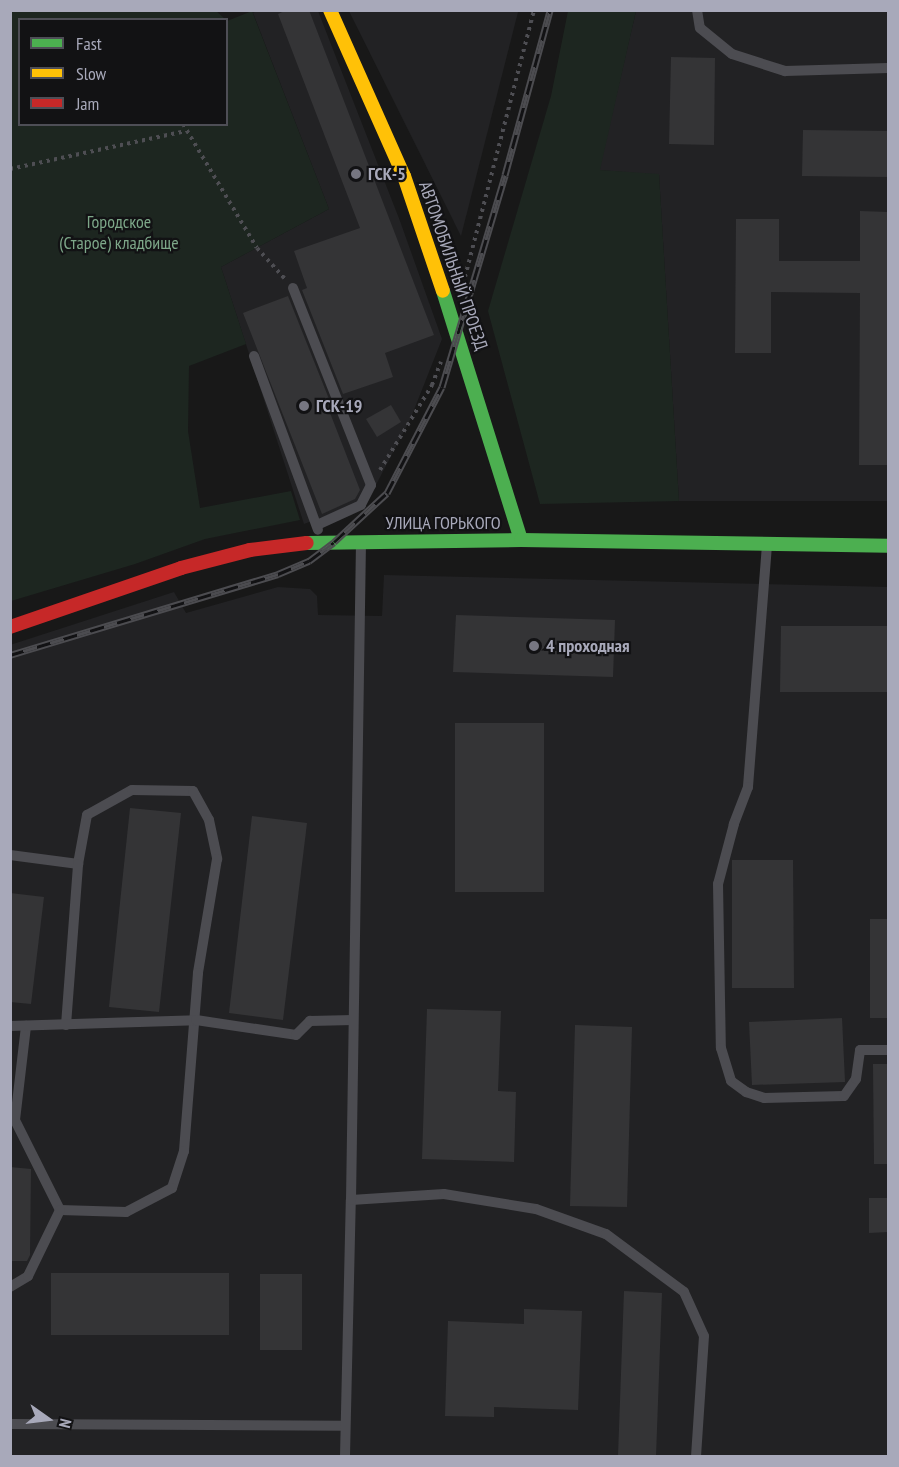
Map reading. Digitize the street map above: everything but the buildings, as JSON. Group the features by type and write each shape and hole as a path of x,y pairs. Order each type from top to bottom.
{"main road":[{"name":"АВТОМОБИЛЬНЫЙ ПРОЕЗД","path":"330,10 404,176 457,331 521,540"},
{"name":"УЛИЦА ГОРЬКОГО","path":"10,627 181,568 250,550 294,543 521,540 888,546"}],"lane":[{"path":"696,10 700,28 732,54 785,70 888,68"},
{"path":"293,288 371,485 361,505 317,525"},
{"path":"254,356 323,542"},
{"path":"345,1456 361,541"},
{"path":"767,544 748,787 718,884 721,1048 731,1081 746,1092 764,1098 844,1096 856,1079 860,1050 888,1050"},
{"path":"60,1210 126,1212 172,1188 184,1151 198,972 217,859 209,820 193,791 132,790 87,815 78,864 66,1025"},
{"path":"10,855 78,864"},
{"path":"10,1026 196,1020 296,1035 310,1022 353,1020"},
{"path":"26,1026 15,1120 60,1210"},
{"path":"351,1200 444,1194 536,1209 606,1234 615,1240 684,1292 704,1336 696,1456"},
{"path":"10,1287 28,1276 60,1210"},
{"path":"10,1424 344,1426"}],"path":[{"path":"462,286 534,10"},
{"path":"184,126 257,248 293,288"},
{"path":"10,169 186,131"},
{"path":"371,485 432,385 444,355"}],"shaded area":[{"path":"257,10 318,11 400,221 442,339 410,420 368,500 304,524 221,267 329,209 253,13"},
{"path":"349,11 518,12 461,236"},
{"path":"636,11 888,11 888,501 679,501 659,175 599,170"},
{"path":"384,575 888,587 888,1456 11,1456 10,645 174,592 186,613 278,587 310,589 317,596 318,615 382,616"}],"green space":[{"name":"Городское (Старое) кладбище","path":"215,10 224,18 18,18 18,126 228,126 228,21 252,11 329,209 221,267 246,344 189,366 188,431 200,508 291,491 300,520 205,539 135,564 11,601 11,11"},
{"path":"568,11 636,11 600,170 659,174 679,501 540,504 488,311 551,96"}],"railway":[{"path":"10,655 278,574 309,561 334,542 387,493 442,387 505,175 550,10"}],"traffic: fast":[{"path":"443,291 521,540"},
{"path":"307,543 521,540 888,546"}],"traffic: slow":[{"path":"330,10 404,176 443,291"}],"traffic: jam":[{"path":"10,627 181,568 250,550 307,543"}],"place":[{"name":"ГСК-5","path":"356,174"},
{"name":"ГСК-19","path":"304,406"},
{"name":"4 проходная","path":"534,646"}]}
